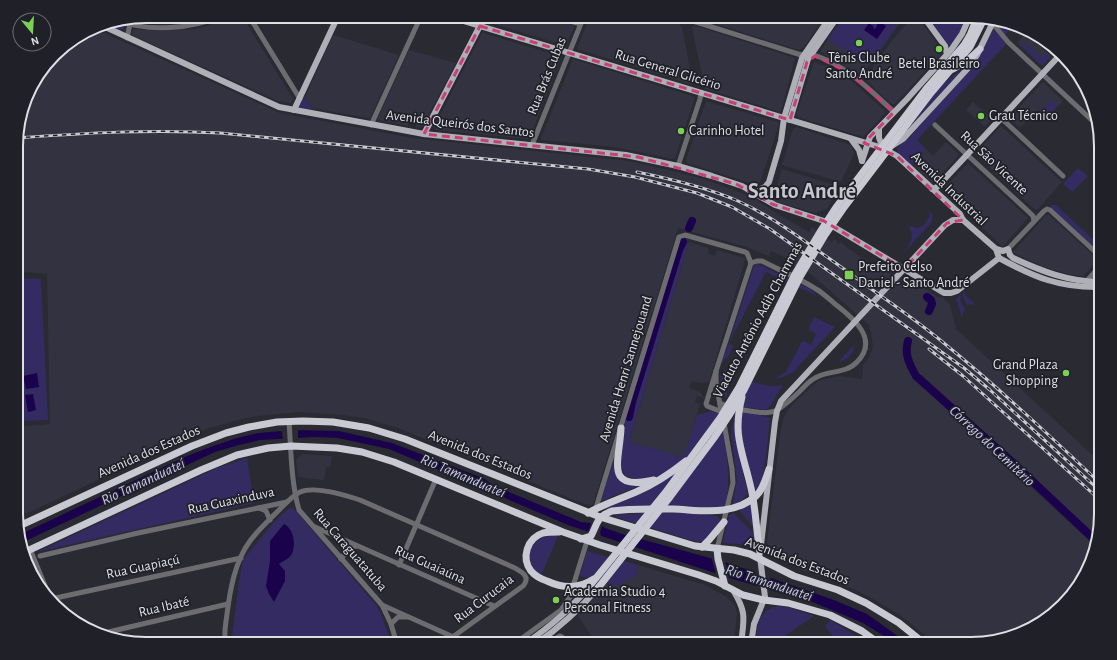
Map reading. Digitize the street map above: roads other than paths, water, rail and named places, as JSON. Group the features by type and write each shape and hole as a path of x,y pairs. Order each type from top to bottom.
{"highway":[{"path":"946,70 966,42 975,23"},
{"path":"946,70 970,48 982,24"},
{"path":"946,70 968,60 980,49"},
{"name":"Viaduto Antônio Adib Chammas","path":"595,585 701,457 744,390 800,277 821,242 842,209 946,70"},
{"name":"Viaduto Antônio Adib Chammas","path":"595,585 599,575 696,453 732,399 795,274 837,206 926,89 946,70"},
{"path":"744,390 738,417 738,433 753,498 760,556"},
{"name":"Avenida dos Estados","path":"24,524 204,441 243,428 261,424 333,422 369,428 405,439 595,515 685,543 760,556 794,576 838,590 866,603 899,623 916,637"},
{"path":"621,428 616,465 620,476 628,482 641,483 662,478"},
{"path":"29,551 220,461 253,451 290,443 362,452 394,462 584,540 716,581 743,595 764,600 788,602 830,616 862,631 870,637"},
{"path":"584,540 592,535 595,515 613,500 637,491 662,478 675,470 696,453"},
{"path":"595,515 616,511 673,509 715,511 727,510 740,506 753,498 761,489 769,469"},
{"path":"702,547 724,522"},
{"path":"563,532 543,533 534,538 528,546 526,556 528,566 534,574 555,585 566,588 586,584 599,575"},
{"path":"717,549 718,559 726,586"}],"main road":[{"path":"294,110 335,23"},
{"name":"Rua General Glicério","path":"470,23 883,148"},
{"path":"424,134 482,23"},
{"path":"754,192 765,187 769,182 804,55 826,23"},
{"path":"787,119 811,55 833,23"},
{"path":"928,23 945,46 948,54"},
{"path":"851,139 859,150 862,161 870,136 879,129 948,54 962,34 967,23"},
{"path":"879,129 879,140 883,148 894,145 903,140 970,66 992,25"},
{"name":"Avenida Queirós dos Santos","path":"108,29 275,106 424,134 626,155 678,166 736,184 754,192 774,204 824,221 936,288 948,293 958,290 999,258"},
{"path":"932,189 937,187 1057,58"},
{"name":"Avenida Industrial","path":"883,148 897,156 960,214 963,220 996,249"},
{"path":"752,637 754,624 764,600 765,591 760,556 777,411 784,398 802,377 947,223 954,220 963,220"},
{"path":"996,249 1003,251 1008,249 1013,258"},
{"path":"996,249 999,258 1024,272 1042,279 1083,287 1094,287"},
{"path":"999,258 1013,258 1052,274 1094,282"},
{"path":"534,637 566,612 595,585"},
{"path":"545,637 583,606 595,585"},
{"path":"733,590 744,611 742,637"}],"street":[{"path":"136,23 154,27 184,26 200,23"},
{"path":"253,23 300,99"},
{"path":"371,125 418,23"},
{"path":"700,23 831,62 850,73 894,112"},
{"path":"127,38 131,24"},
{"name":"Rua Brás Cubas","path":"532,145 580,24"},
{"path":"995,25 1008,42 1091,120"},
{"path":"678,166 701,93"},
{"path":"1001,118 1063,176"},
{"name":"Rua São Vicente","path":"935,125 1031,214 1034,221"},
{"path":"1008,249 1044,210 1047,209 1050,210 1094,251"},
{"name":"Avenida Henri Sannejouand","path":"595,515 679,237 685,235 745,252 747,253 751,264"},
{"path":"757,261 762,261 817,289 858,324 865,338 865,349 857,362 843,370 823,374 815,378 777,411 769,413 730,408 720,403 708,406 706,404 751,264 757,261"},
{"path":"1083,287 1094,273"},
{"path":"716,371 716,382 733,479 732,492 717,549"},
{"path":"708,406 722,412"},
{"path":"726,437 730,408"},
{"name":"Rua Caraguatatuba","path":"290,424 290,443 299,510 382,605 396,637"},
{"path":"399,564 436,479"},
{"name":"Rua Guaxinduva","path":"40,556 287,502 296,494 304,491 311,491 347,496 371,504 515,568 523,572 526,579"},
{"path":"225,637 228,604 236,569 241,558 249,542 287,502"},
{"path":"258,508 264,510 270,520"},
{"name":"Rua Guaiaúna","path":"314,526 494,606"},
{"path":"574,583 584,540"},
{"path":"341,558 348,549 357,546"},
{"name":"Rua Guapiaçú","path":"55,597 241,558"},
{"path":"32,560 40,575"},
{"name":"Rua Curucaia","path":"454,636 523,586 526,579"},
{"path":"524,637 561,610 570,597"},
{"name":"Rua Ibaté","path":"110,632 228,604"},
{"path":"382,605 454,636"},
{"path":"391,624 398,617 411,617"}],"water":[{"path":"869,23 875,29 878,23 882,23 886,26 877,39 864,30"},
{"path":"37,373 39,387 26,389 23,376"},
{"path":"33,394 36,410 28,412 25,395"},
{"name":"Rio Tamanduateí","path":"295,430 339,431 392,443 485,479 492,485 581,522 600,524 605,528 619,533 728,563 834,600 867,614 899,637 886,637 863,623 810,601 736,580 568,525 389,449 338,438 315,437 260,440 215,452 26,541 24,533 187,456 237,438 258,433"},
{"path":"284,524 292,533 294,546 292,554 279,564 285,571 285,581 274,602 266,586 270,561 270,541"}],"waterway":[{"path":"689,228 692,221"},
{"path":"629,417 632,402 679,250 683,242"},
{"name":"Córrego do Cemitério","path":"927,297 931,300 932,304 929,311"},
{"name":"Córrego do Cemitério","path":"908,341 907,355 916,376 1011,461 1092,537"}],"railway":[{"path":"24,138 118,132 169,131 220,133 588,169 635,177 697,193 732,207 770,229 964,368 1094,486"},
{"path":"637,172 688,184 726,196 752,208 794,234 933,334 1005,395 1094,477"},
{"path":"929,349 963,376 1094,495"}],"place":[{"name":"Tênis Clube Santo André","path":"859,43"},
{"name":"Betel Brasileiro","path":"939,49"},
{"name":"Grau Técnico","path":"981,116"},
{"name":"Carinho Hotel","path":"681,131"},
{"name":"Prefeito Celso Daniel - Santo André","path":"849,275"},
{"name":"Grand Plaza Shopping","path":"1066,373"},
{"name":"Academia Studio 4 Personal Fitness","path":"556,600"}],"district":[{"name":"Santo André","path":"802,191"}]}
